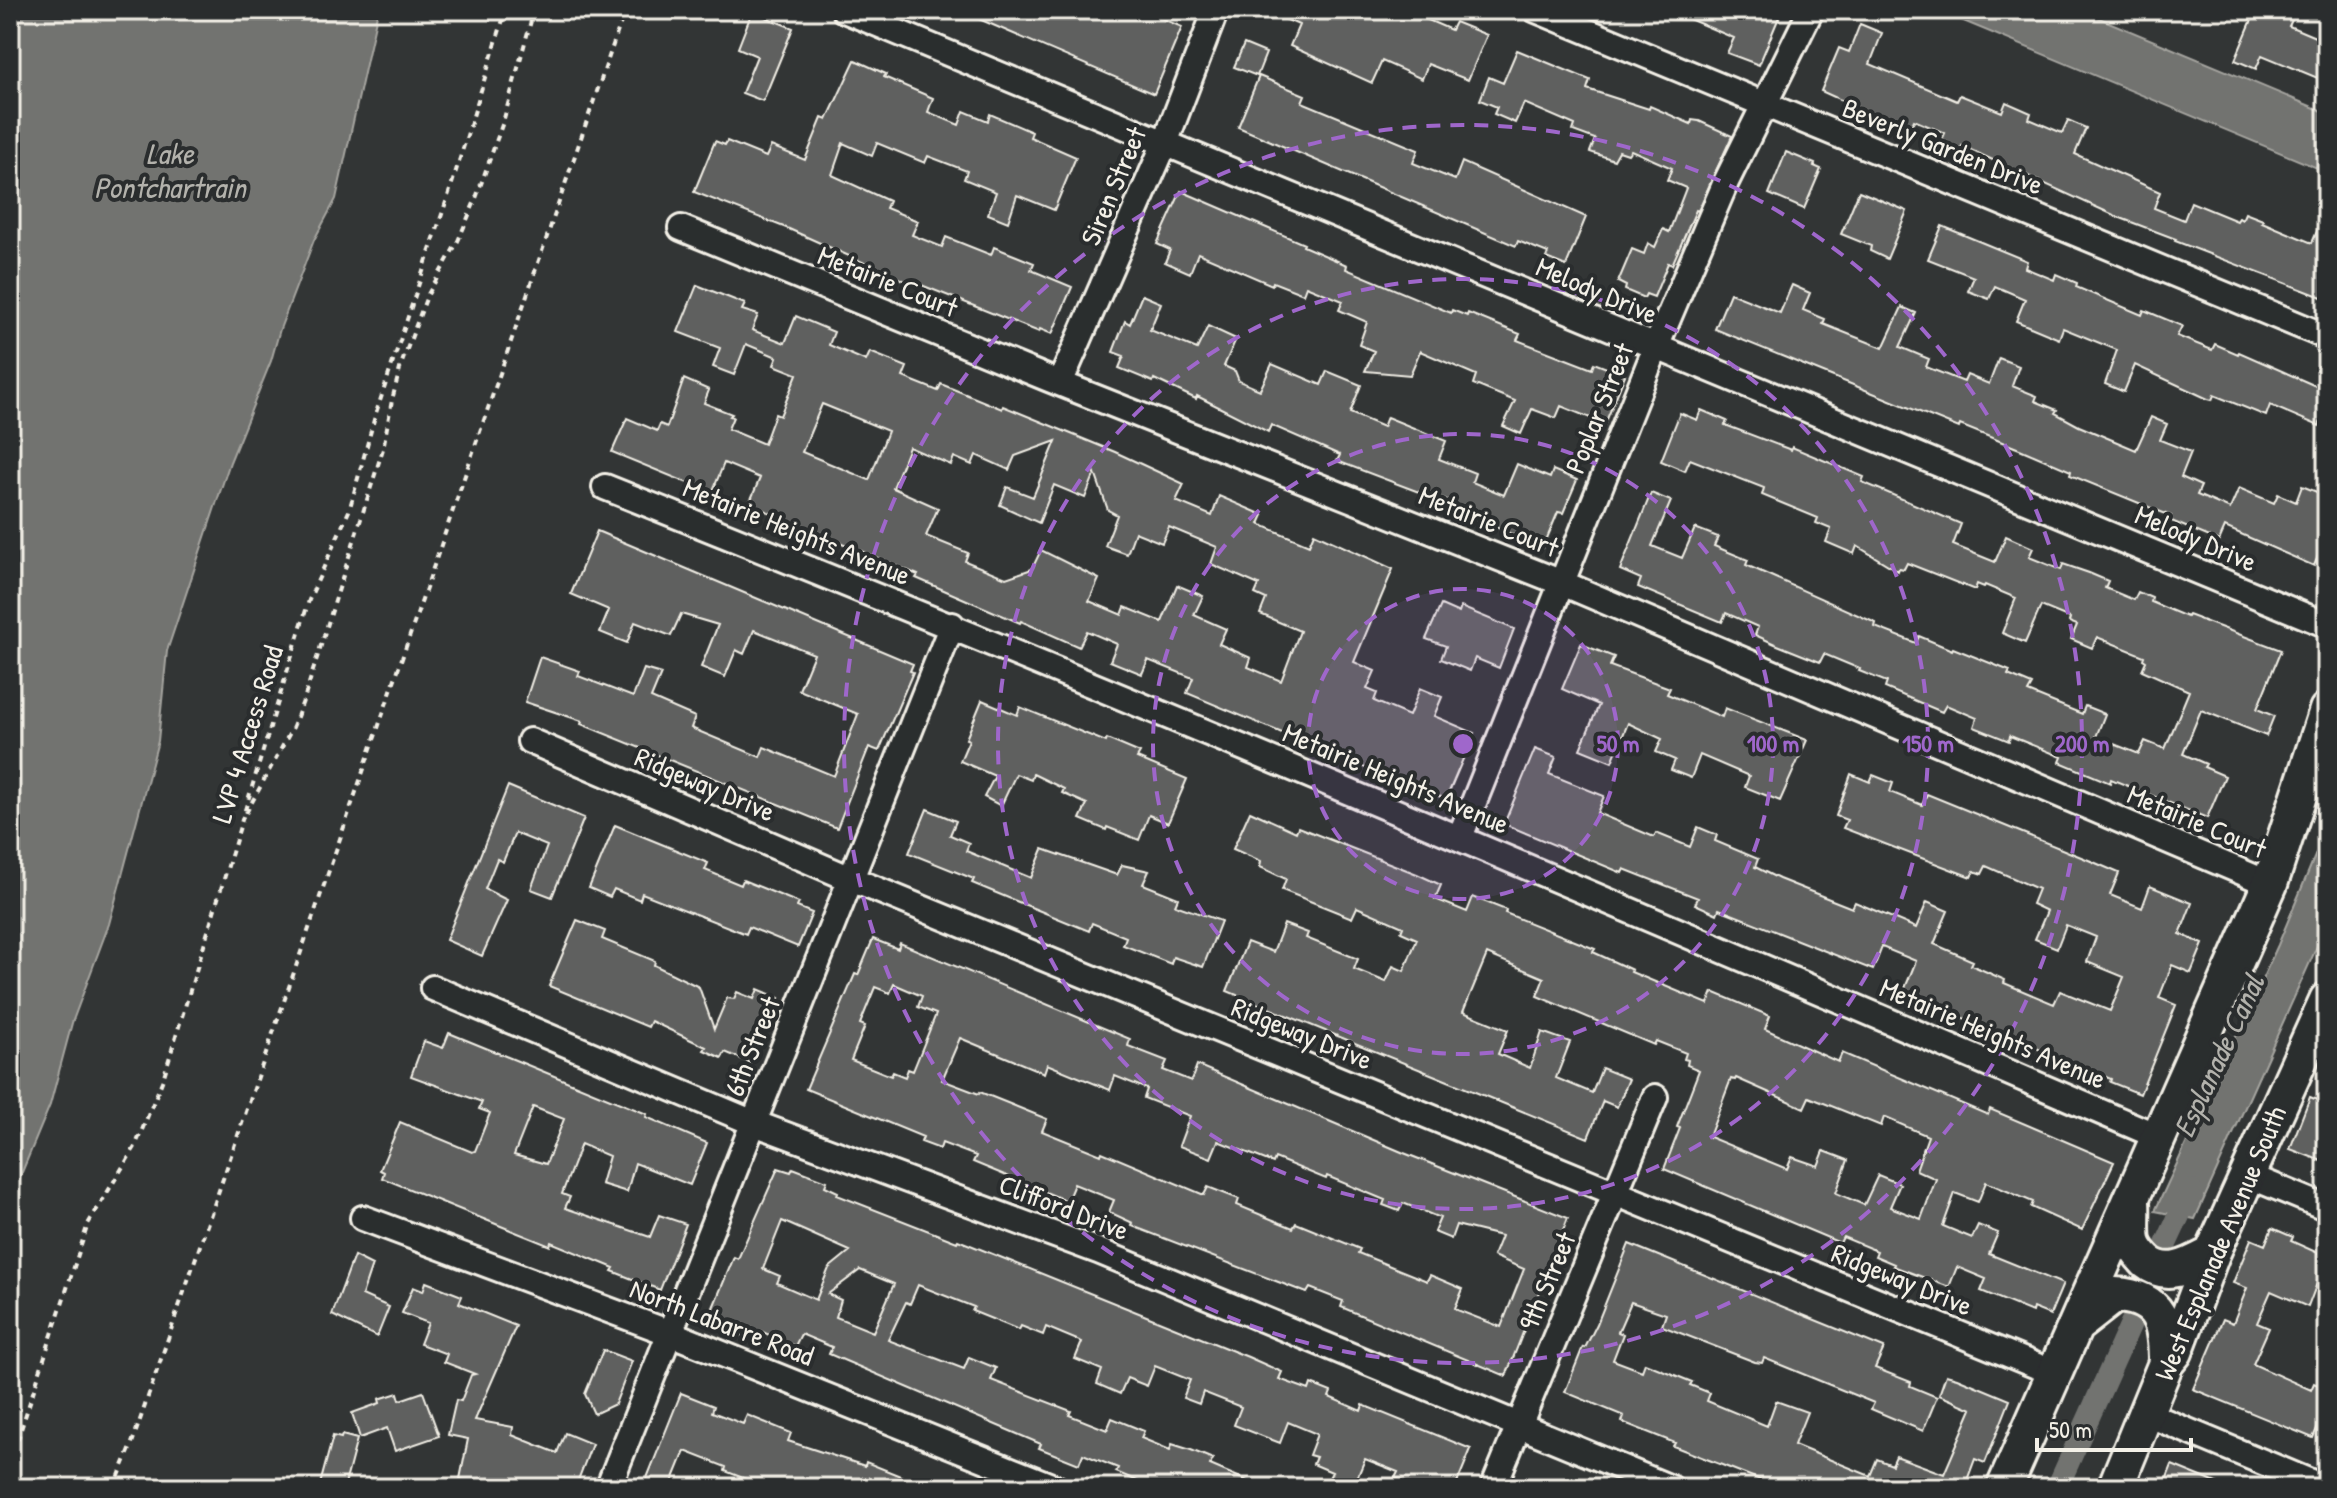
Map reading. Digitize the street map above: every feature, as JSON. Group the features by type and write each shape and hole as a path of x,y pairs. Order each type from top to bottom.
{"main road":[{"path":"2004,1488 2270,884 2327,710"},
{"name":"West Esplanade Avenue South","path":"2115,1488 2166,1363 2175,1352 2212,1254 2327,1000"},
{"path":"2132,1198 2133,1243 2140,1256 2152,1266 2167,1270 2185,1268 2212,1254"},
{"path":"2075,1327 2115,1295 2133,1296 2149,1303 2160,1319 2166,1335 2166,1363"}],"street":[{"name":"Melody Drive","path":"844,10 2327,625"},
{"name":"Siren Street","path":"1060,383 1165,143 1216,10"},
{"name":"Beverly Garden Drive","path":"1536,10 2327,337"},
{"name":"Poplar Street","path":"1460,837 1656,347 1726,182 1811,10"},
{"name":"Metairie Court","path":"681,228 1562,583 2270,884"},
{"name":"Metairie Heights Avenue","path":"605,487 952,625 1460,837 2159,1137"},
{"name":"6th Street","path":"608,1488 952,625"},
{"name":"Ridgeway Drive","path":"530,741 851,879 2054,1373"},
{"name":"Clifford Drive","path":"433,988 754,1123 1098,1251 1671,1488"},
{"name":"9th Street","path":"1493,1488 1655,1097"},
{"path":"2247,1175 2327,1208"},
{"name":"North Labarre Road","path":"363,1218 670,1333 1056,1488"},
{"path":"2147,1414 2325,1488"}],"path":[{"name":"LVP 4 Access Road","path":"10,1463 88,1224 135,1147 163,1079 309,600 349,511 375,416 506,10"},
{"path":"241,823 293,727 305,696 383,449 401,365 427,296 458,241 475,201 503,122 534,10"},
{"path":"114,1488 625,10"}],"water":[{"name":"Lake Pontchartrain","path":"10,10 378,10 336,199 314,240 271,361 230,462 167,651 158,741 109,924 72,1023 50,1105 10,1201"},
{"path":"1937,10 2080,10 2327,113 2327,172"},
{"path":"2327,827 2327,924 2195,1219 2155,1211 2278,945"}],"building":[{"path":"958,10 1142,10 1182,27 1154,94"},
{"path":"1264,10 1424,10 1421,17 1451,30 1455,22 1487,35 1468,80 1428,64 1422,79 1382,61 1372,83 1290,46 1299,25"},
{"path":"1668,10 1782,10 1759,65 1727,53 1734,38"},
{"path":"2256,10 2269,10 2292,20 2289,26 2327,42 2327,63 2320,79 2262,55 2256,69 2235,60"},
{"path":"752,12 793,28 763,101 742,93 757,56 738,48"},
{"path":"1860,24 1882,33 1870,64 1957,101 1960,95 2002,112 2006,102 2031,113 2029,119 2062,133 2068,120 2086,128 2075,154 2160,192 2154,208 2184,220 2191,202 2237,221 2239,218 2242,220 2245,213 2312,243 2327,208 2327,299 2175,241 1962,146 1961,150 1941,142 1945,133 1914,120 1909,131 1821,91 1839,48 1849,52"},
{"path":"1244,44 1266,53 1257,76 1234,67"},
{"path":"1517,50 1590,80 1587,89 1649,109 1650,106 1691,124 1692,120 1699,121 1732,136 1654,297 1646,294 1644,298 1625,290 1626,286 1618,282 1632,249 1644,254 1648,243 1655,247 1663,229 1669,232 1686,188 1667,180 1672,168 1631,150 1628,154 1619,151 1614,160 1590,152 1595,139 1573,131 1575,125 1524,103 1515,123 1494,114 1497,107 1480,100 1489,77 1503,83"},
{"path":"855,60 886,74 884,77 933,98 928,112 959,125 964,111 988,121 990,114 1032,132 1030,137 1076,157 1054,210 1017,195 1008,222 988,214 996,192 964,179 967,171 928,156 925,163 877,143 872,156 843,143 832,175 889,201 886,208 918,221 912,235 942,247 946,237 991,255 994,247 1034,263 1031,270 1072,287 1052,334 1040,329 1039,332 919,284 918,287 789,229 694,192 715,141 725,145 727,141 766,157 771,146 805,160 822,118 827,120"},
{"path":"1259,76 1305,95 1302,102 1418,150 1413,163 1455,180 1462,162 1586,217 1566,266 1546,258 1548,253 1518,241 1516,246 1238,127"},
{"path":"1786,152 1821,169 1804,209 1769,194"},
{"path":"1181,191 1304,244 1347,265 1346,269 1451,313 1452,310 1467,316 1468,313 1520,334 1517,340 1592,369 1594,363 1625,375 1605,424 1561,406 1556,418 1532,409 1521,434 1503,426 1515,401 1473,384 1476,375 1420,351 1410,375 1365,371 1374,351 1359,345 1367,322 1339,310 1343,301 1306,286 1303,294 1273,282 1272,285 1198,253 1190,273 1165,262 1170,250 1157,244"},
{"path":"1859,191 1907,211 1887,259 1870,251 1871,246 1841,234"},
{"path":"1942,226 2027,261 2025,268 2054,280 2056,274 2077,283 2076,287 2142,315 2144,310 2182,326 2177,336 2212,350 2215,344 2239,352 2327,391 2327,406 2319,426 2270,405 2266,416 2214,395 2212,400 2208,399 2135,365 2124,392 2105,384 2117,350 2063,328 2059,339 2016,321 2025,299 1995,286 1989,299 1968,291 1974,277 1928,259"},
{"path":"697,285 745,304 742,310 758,315 752,330 785,343 796,316 834,332 829,345 866,361 870,352 907,367 903,377 938,391 941,384 1002,409 1003,406 1184,484 1176,501 1212,516 1219,496 1263,515 1259,524 1309,545 1314,533 1393,569 1354,662 1375,671 1367,689 1377,693 1374,701 1409,716 1420,688 1442,697 1434,716 1474,733 1446,799 1399,780 1396,785 1367,773 1368,769 1187,693 1193,678 1148,660 1142,674 1110,661 1117,644 1087,631 1079,647 749,504 760,478 724,463 712,493 612,452 627,418 657,431 660,424 667,427 684,379 709,390 704,403 732,414 728,429 764,444 775,414 780,416 797,374 774,365 777,357 746,344 734,375 713,367 720,348 678,332","holes":["822,404 888,431 869,480 802,452","1056,441 1033,497 1007,487 1000,505 1039,523 1054,485 1085,498 1095,473 1108,510 1117,515 1105,546 1127,554 1135,532 1162,543 1169,527 1217,547 1211,564 1259,585 1255,594 1266,599 1260,614 1300,631 1281,681 1248,667 1251,658 1219,644 1226,629 1194,615 1203,596 1177,585 1162,622 1125,607 1122,615 1089,601 1099,579 1041,550 1032,569 1006,578 965,561 968,553 926,536 938,508 893,488 909,447 951,465 954,457 972,465 976,455 1009,470 1015,456"]},
{"path":"1792,285 1810,293 1803,310 1825,319 1823,324 1883,348 1902,307 1916,313 1900,347 1929,359 1926,367 1964,382 1967,375 1989,384 1999,358 2019,366 2012,386 2037,396 2035,401 2057,410 2055,413 2079,426 2136,450 2151,417 2167,424 2160,440 2191,452 2181,477 2201,486 2197,495 2230,509 2239,488 2274,503 2278,494 2296,502 2302,486 2327,496 2327,534 2314,566 2225,527 2219,541 2169,520 2171,516 2070,475 2071,471 2022,450 1960,425 1959,428 1715,329 1730,293 1780,313"},
{"path":"1142,295 1161,303 1150,330 1197,349 1208,326 1236,339 1224,366 1235,371 1239,381 1260,390 1272,364 1321,385 1327,371 1361,385 1350,413 1383,427 1387,417 1446,441 1439,459 1475,473 1472,482 1504,495 1517,464 1550,478 1553,470 1577,480 1563,513 1558,512 1543,548 1452,508 1454,503 1337,461 1340,455 1271,425 1268,432 1197,396 1196,399 1154,379 1153,382 1119,368 1124,356 1113,352 1125,321 1130,324"},
{"path":"1701,410 1727,421 1725,425 1791,450 1792,447 1864,477 1862,482 1961,524 1953,545 1995,562 2006,536 2033,548 2029,557 2061,570 2063,564 2089,573 2108,581 2105,588 2134,600 2138,592 2152,598 2151,602 2187,617 2281,650 2257,709 2274,716 2266,736 2201,710 2183,754 2225,776 2207,818 2111,779 2110,783 2060,762 2062,757 2010,736 2009,741 1974,727 1977,718 1946,705 1942,712 1885,688 1887,682 1824,654 1820,662 1775,644 1755,635 1758,627 1726,613 1722,622 1638,587 1641,579 1620,570 1651,493 1671,501 1652,546 1682,558 1695,528 1718,537 1714,546 1748,560 1746,565 1876,623 1875,627 1916,643 1919,636 2010,671 2008,675 2032,685 2028,692 2082,714 2085,706 2105,714 2096,737 2139,754 2145,741 2165,749 2189,691 2142,670 2146,661 2144,656 2097,637 2092,648 2071,639 2077,625 2069,622 2070,618 2041,606 2025,643 2002,633 2016,598 1985,585 1977,584 1975,590 1907,563 1904,569 1899,568 1898,571 1857,546 1854,554 1826,542 1831,529 1816,523 1818,518 1762,495 1764,488 1690,459 1685,471 1661,461 1680,413 1697,420"},
{"path":"597,531 913,664 910,671 913,672 879,751 869,747 837,828 581,724 582,721 525,702 540,657 580,671 578,676 633,697 644,669 661,674 651,698 695,717 691,728 760,757 764,747 834,776 858,714 799,690 814,654 754,630 744,654 736,650 725,677 701,667 718,625 681,614 671,636 635,622 627,643 600,632 609,610 571,594"},
{"path":"1441,605 1459,613 1461,607 1514,629 1499,668 1475,658 1470,671 1441,659 1446,646 1426,639"},
{"path":"1581,644 1614,657 1610,666 1670,688 1667,694 1722,717 1725,708 1807,740 1780,801 1745,787 1749,776 1700,755 1691,778 1671,770 1675,760 1656,752 1662,739 1628,723 1612,762 1580,749 1599,705 1562,689"},
{"path":"982,700 1017,715 1020,707 1106,742 1107,739 1140,753 1137,758 1187,779 1168,823 1149,815 1139,840 1107,827 1106,830 1080,819 1087,804 1062,793 1064,789 1033,774 1031,780 1016,774 1001,806 984,797 995,776 960,761"},
{"path":"1535,749 1556,757 1549,774 1604,796 1597,813 1654,837 1656,833 1690,847 1698,827 1717,835 1715,841 1758,859 1755,867 1779,879 1852,908 1855,902 1916,928 1927,902 1948,911 1934,944 1973,961 1971,965 2005,980 2004,983 2054,1004 2060,991 2110,1011 2124,977 2087,962 2096,937 2066,925 2057,948 2035,939 2047,911 2032,904 2038,889 1986,866 1982,874 1974,871 1971,877 1843,828 1847,820 1836,816 1851,774 1870,782 1873,775 1893,783 1890,792 1922,805 1927,794 2119,873 2110,895 2142,908 2150,886 2192,903 2180,934 2203,944 2191,973 2172,965 2159,998 2176,1005 2140,1094 2110,1082 2111,1079 1903,993 1916,961 1882,947 1873,970 1719,909 1717,914 1695,904 1698,898 1624,869 1622,873 1504,824"},
{"path":"508,786 584,818 552,897 531,889 547,846 515,833 503,862 497,859 485,889 507,900 482,956 446,940"},
{"path":"927,809 956,821 950,835 969,843 966,851 1031,878 1043,849 1117,875 1122,865 1149,871 1143,884 1178,898 1175,905 1221,921 1203,967 1173,957 1171,964 1123,945 1126,937 1092,923 1089,931 972,883 974,879 909,853"},
{"path":"1250,811 1296,832 1298,827 1441,885 1435,899 1467,912 1473,897 1595,949 1593,952 1631,972 1708,1004 1713,992 1770,1016 1765,1029 1838,1062 1842,1053 1988,1115 1990,1109 2114,1162 2082,1230 2031,1207 2033,1202 1986,1182 1978,1202 1955,1193 1943,1226 1972,1238 1978,1225 1998,1233 1989,1254 2063,1284 2050,1315 2033,1308 2032,1312 1981,1291 1986,1279 1957,1267 1949,1287 1893,1266 1875,1256 1877,1251 1843,1237 1840,1243 1664,1169 1699,1070 1687,1065 1688,1060 1684,1059 1686,1053 1656,1041 1654,1045 1537,996 1544,978 1487,954 1463,1012 1508,1030 1498,1054 1530,1068 1542,1032 1570,1042 1556,1078 1592,1093 1602,1068 1629,1079 1617,1107 1603,1101 1588,1138 1227,991 1247,942 1273,952 1284,924 1308,933 1306,938 1358,959 1354,969 1386,982 1393,966 1404,971 1417,939 1401,932 1403,927 1357,907 1352,918 1282,890 1286,879 1260,867 1261,861 1233,849","holes":["1736,1078 1804,1108 1809,1097 1881,1126 1884,1117 1928,1136 1916,1170 1936,1179 1921,1219 1890,1207 1900,1184 1878,1175 1864,1205 1836,1193 1848,1160 1824,1151 1818,1166 1792,1157 1787,1169 1709,1137 1731,1079"]},
{"path":"615,825 708,863 705,870 741,885 743,880 799,903 797,907 812,913 798,947 749,927 746,934 642,893 640,900 614,889 610,897 589,888"},
{"path":"577,920 605,931 602,939 655,961 654,965 699,987 714,1029 727,998 734,999 737,992 754,999 758,989 779,998 751,1063 725,1052 722,1058 651,1021 648,1027 549,986"},
{"path":"873,939 898,949 900,943 1130,1039 1128,1046 1167,1061 1163,1070 1191,1081 1197,1065 1404,1153 1568,1218 1506,1376 1341,1307 1343,1301 1310,1288 1307,1293 1132,1226 1133,1223 1109,1212 1114,1200 1074,1184 1067,1201 973,1162 976,1156 942,1143 940,1149 921,1142 923,1137 806,1089 855,974 858,975","holes":["894,984 922,996 918,1007 936,1014 913,1071 908,1069 905,1077 893,1072 891,1076 851,1060 865,1026 860,1024 875,987 890,993","960,1038 1044,1073 1047,1064 1110,1090 1115,1076 1147,1089 1144,1098 1190,1116 1179,1146 1211,1158 1218,1141 1273,1163 1275,1158 1326,1179 1327,1176 1385,1200 1383,1205 1399,1211 1403,1203 1440,1218 1434,1232 1451,1239 1456,1225 1501,1236 1493,1256 1524,1269 1501,1327 1457,1310 1455,1308 1463,1289 1430,1275 1427,1281 1296,1223 1293,1228 1237,1205 1239,1199 1208,1187 1204,1195 1102,1152 1101,1155 1042,1131 1047,1119 942,1080"]},
{"path":"449,1033 647,1114 646,1117 707,1143 690,1185 635,1163 627,1192 601,1184 609,1156 581,1144 562,1194 570,1197 565,1208 650,1237 659,1215 686,1224 660,1290 551,1242 550,1246 382,1178 384,1172 380,1170 400,1122 475,1151 490,1113 479,1109 482,1102 411,1076 424,1041 443,1048","holes":["533,1107 564,1119 546,1164 514,1155"]},
{"path":"2310,1097 2327,1104 2327,1163 2290,1149"},
{"path":"778,1168 791,1172 793,1168 827,1181 825,1186 838,1192 837,1195 958,1240 1248,1357 1282,1372 1279,1379 1309,1390 1311,1384 1331,1392 1329,1397 1361,1411 1363,1405 1471,1449 1455,1488 1421,1488 1395,1478 1398,1472 1365,1459 1353,1488 1324,1488 1332,1472 1313,1464 1316,1457 1309,1455 1317,1434 1288,1422 1280,1443 1234,1425 1241,1407 1203,1392 1199,1404 1183,1398 1190,1380 1155,1366 1147,1386 1127,1378 1120,1394 1097,1384 1102,1370 1075,1359 1082,1342 1046,1327 1043,1335 1021,1326 1019,1330 972,1311 974,1307 918,1285 888,1340 964,1369 969,1357 996,1368 991,1380 1071,1411 1069,1415 1107,1430 1112,1418 1144,1431 1141,1438 1170,1450 1172,1444 1191,1450 1213,1459 1210,1465 1264,1488 1154,1488 1116,1472 1118,1468 1083,1454 1079,1464 1039,1448 1041,1444 829,1354 832,1347 801,1334 795,1346 758,1330 754,1341 707,1322 734,1257 738,1259","holes":["782,1221 850,1251 829,1268 816,1300 777,1283 780,1276 763,1269","860,1270 894,1284 873,1332 836,1317 841,1300 828,1294"]},
{"path":"2272,1228 2293,1237 2291,1241 2327,1257 2308,1307 2271,1291 2257,1323 2269,1328 2253,1364 2311,1390 2314,1383 2327,1389 2327,1427 2319,1424 2313,1438 2193,1389 2223,1319 2233,1323 2247,1288 2233,1283 2251,1239 2265,1245"},
{"path":"1629,1244 1884,1348 1875,1368 1911,1382 1910,1386 1937,1397 1923,1431 1871,1409 1874,1403 1764,1358 1762,1363 1755,1362 1662,1326 1666,1314 1631,1302 1618,1332 1623,1334 1613,1360 1642,1371 1645,1363 1692,1382 1690,1385 1710,1393 1707,1401 1767,1426 1776,1401 1807,1412 1794,1445 1870,1476 1877,1459 1892,1465 1896,1456 1944,1474 1972,1409 1939,1395 1946,1375 1957,1378 2010,1400 1985,1463 1975,1459 1966,1483 1976,1488 1781,1488 1673,1446 1675,1443 1622,1422 1624,1416 1565,1392"},
{"path":"354,1256 372,1265 362,1295 389,1307 377,1337 332,1315"},
{"path":"426,1282 462,1296 459,1303 516,1326 475,1420 513,1427 512,1435 557,1453 565,1433 592,1444 575,1488 503,1488 460,1479 468,1439 448,1435 456,1400 461,1401 471,1375 475,1374 444,1362 447,1354 420,1344 428,1323 402,1313 413,1287 423,1291"},
{"path":"603,1350 632,1361 615,1404 594,1414 585,1394"},
{"path":"423,1392 439,1436 395,1451 387,1428 360,1438 352,1413 398,1393 400,1400"},
{"path":"681,1393 714,1406 712,1412 743,1424 747,1415 791,1433 788,1441 865,1466 866,1462 930,1488 779,1488 725,1471 726,1467 685,1451 670,1488 643,1488"},
{"path":"342,1435 357,1439 344,1488 319,1488 333,1436 341,1438"},
{"path":"2172,1465 2226,1487 2226,1488 2163,1488"}],"waterway":[{"name":"Esplanade Canal","path":"2166,1244 2191,1190"},
{"name":"Esplanade Canal","path":"2057,1488 2133,1319"}]}
